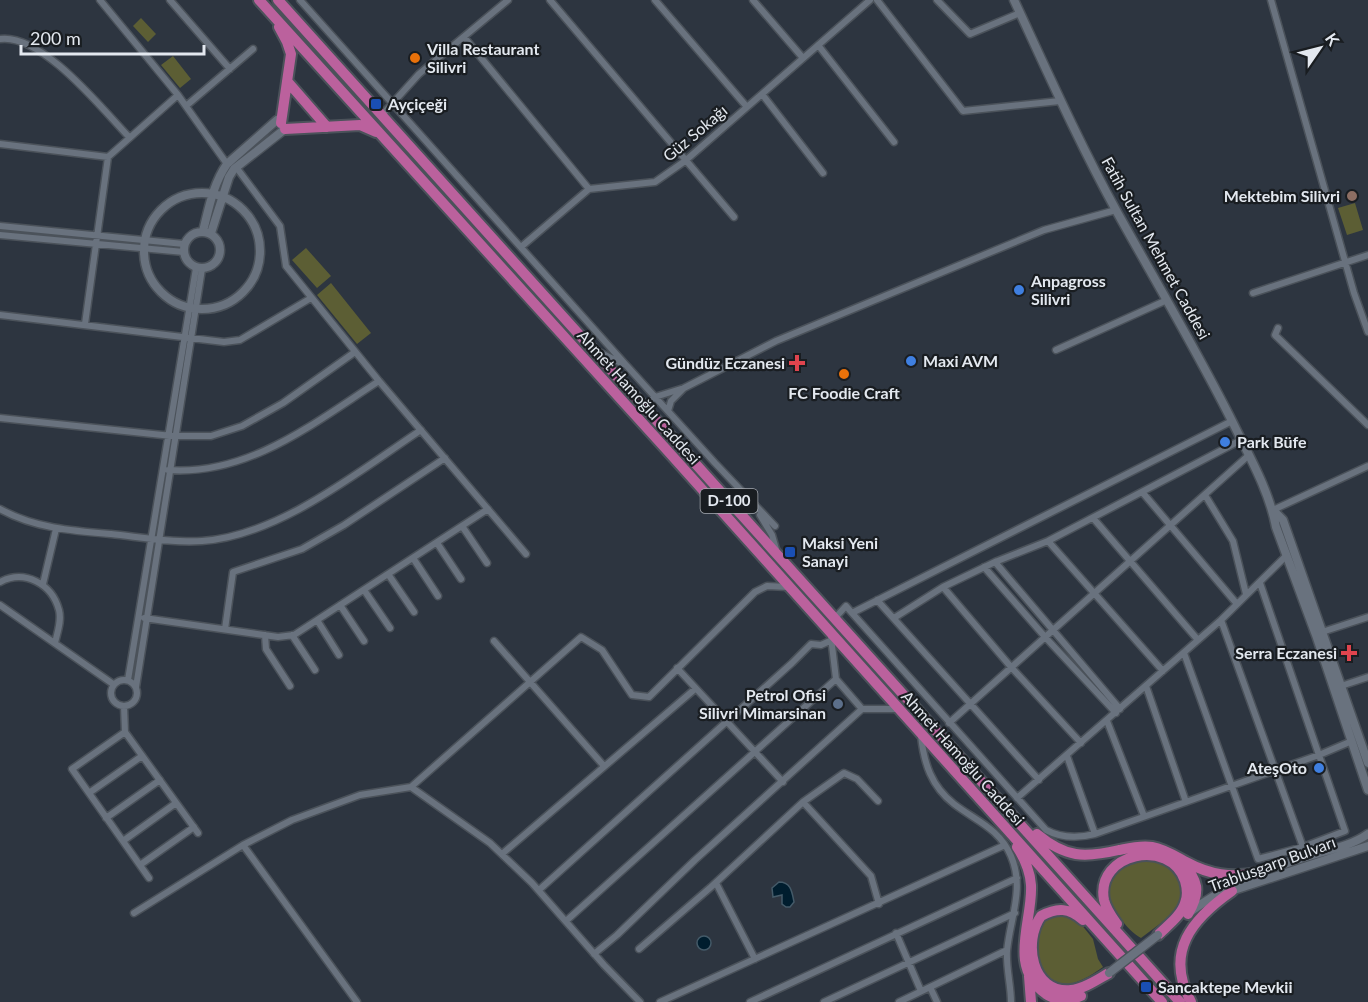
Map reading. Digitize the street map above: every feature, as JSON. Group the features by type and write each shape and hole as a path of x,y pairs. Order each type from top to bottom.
{"highway":[{"path":"259,0 277,24 291,54 283,126 360,125 374,130 391,144"},
{"name":"Ahmet Hamoğlu Caddesi","path":"259,0 1162,1002"},
{"name":"Ahmet Hamoğlu Caddesi","path":"278,0 1180,1002"},
{"path":"287,81 327,127"},
{"path":"1008,809 1050,845 1066,853 1094,855 1149,846 1212,873 1240,876 1257,873"},
{"path":"991,810 1016,844 1028,869 1031,897 1024,947 1031,1002"},
{"path":"1131,948 1107,908 1104,891 1110,870 1122,861 1137,855 1154,855 1166,859 1179,869 1185,883 1185,903 1179,913 1158,935"},
{"path":"1173,855 1184,864 1197,885 1196,900 1188,914"},
{"path":"1191,1002 1185,990 1181,969 1185,937 1198,918 1232,891"},
{"path":"1109,973 1071,990 1051,985 1039,974 1033,959 1031,943 1041,916 1061,909 1068,910 1083,920 1120,956"},
{"path":"1027,967 1039,987 1053,998 1077,999"}],"main road":[{"name":"Fatih Sultan Mehmet Caddesi","path":"1014,0 1060,101 1116,210 1199,356 1249,455 1273,510 1276,527 1291,555 1355,740 1368,763"},
{"path":"207,232 213,192 232,166 283,126"},
{"path":"207,232 232,166"},
{"path":"213,192 222,196 233,200 243,208 254,224 260,248 254,278 235,300 221,306 192,309 171,302 154,284 147,270 145,244 150,223 165,205 177,197 191,193 213,192"},
{"path":"207,232 219,242 220,254 214,265 199,268 186,260 184,248 191,235 207,232"},
{"name":"Fatih Sultan Mehmet Caddesi","path":"1319,633 1341,686 1368,790"},
{"name":"Trablusgarp Bulvarı","path":"1077,999 1158,935 1212,897 1257,873 1352,842 1368,834"},
{"name":"Trablusgarp Bulvarı","path":"1188,914 1232,891 1368,846"}],"street":[{"path":"100,0 178,95 280,226 286,266 379,381 526,554"},
{"path":"170,0 230,69"},
{"path":"300,0 744,495 765,521 778,555"},
{"path":"381,116 419,74 508,0"},
{"path":"550,0 734,217"},
{"path":"655,0 747,107"},
{"path":"753,0 803,58"},
{"name":"Güz Sokağı","path":"589,189 656,182 685,161 870,0"},
{"path":"877,0 963,111 1060,101"},
{"path":"938,0 970,34 1020,13"},
{"path":"1271,0 1354,293 1368,332"},
{"path":"464,37 589,189 521,247"},
{"path":"0,39 7,38 32,46 53,59 129,137"},
{"path":"818,45 894,142"},
{"path":"186,106 253,49"},
{"path":"762,94 824,173"},
{"path":"85,324 108,157 178,95"},
{"path":"0,144 108,157"},
{"path":"645,406 655,397 684,388 776,341 1044,230 1116,210"},
{"path":"0,226 184,248"},
{"path":"0,235 95,244 145,244"},
{"path":"1253,293 1368,255"},
{"path":"136,687 128,680 119,680 111,688 115,703 129,705 135,698 191,338 192,309 199,268"},
{"path":"0,315 224,342 240,340 311,298"},
{"path":"1056,350 1167,300"},
{"path":"128,680 183,337 192,309"},
{"path":"1278,328 1275,335 1368,425"},
{"path":"594,350 626,365"},
{"path":"0,418 167,436 211,436 242,426 283,404 356,352"},
{"path":"162,470 197,471 229,465 259,454 379,381"},
{"path":"668,411 671,400 684,388"},
{"path":"852,614 1232,421"},
{"path":"0,509 15,518 56,529 202,542 237,535 281,519 312,502 421,430"},
{"path":"894,618 943,587 995,562 1048,541 1241,440"},
{"path":"949,723 1249,455"},
{"path":"225,629 233,572 302,549 344,525 445,458"},
{"path":"1273,510 1368,466"},
{"path":"1143,493 1236,604"},
{"path":"744,495 776,526"},
{"path":"1205,495 1233,541 1246,594"},
{"path":"138,617 265,635 292,635 488,509"},
{"path":"1093,518 1198,640"},
{"path":"462,526 487,563"},
{"path":"43,584 56,529"},
{"path":"1048,541 1163,671"},
{"path":"437,543 461,579"},
{"path":"1017,798 1184,653 1291,555"},
{"path":"413,558 438,596"},
{"path":"995,562 1118,711"},
{"path":"984,567 1046,638 1118,711"},
{"path":"388,574 414,612"},
{"path":"0,582 9,578 26,577 43,584 59,611 60,620 55,643"},
{"path":"1184,653 1258,859 1303,847 1345,831 1260,583"},
{"path":"134,913 243,845 292,820 360,795 411,787 581,637 602,650 632,695 649,697 755,591 767,586 789,587"},
{"path":"943,587 1011,667 1081,743"},
{"path":"364,590 390,628"},
{"path":"877,600 1039,780"},
{"path":"0,605 114,684"},
{"path":"340,605 364,641"},
{"path":"835,618 846,606 1046,830 1065,837 1095,834 1319,755 1355,740"},
{"path":"1319,633 1368,617"},
{"path":"317,620 339,655"},
{"path":"1221,620 1303,847"},
{"path":"265,635 266,649 290,686"},
{"path":"292,635 315,670"},
{"path":"831,636 836,679 862,709"},
{"path":"539,891 811,644 821,645 831,636"},
{"path":"494,641 604,766"},
{"path":"677,668 783,782"},
{"path":"1341,686 1368,677"},
{"path":"566,921 836,679"},
{"path":"1146,686 1186,802"},
{"path":"502,854 695,689"},
{"path":"124,706 125,732 198,834"},
{"path":"594,954 862,709 899,709"},
{"path":"1107,720 1144,816"},
{"path":"125,732 72,769 149,878"},
{"path":"921,732 924,760 939,789 956,805 990,826 1012,857 1017,878 1017,894 1007,950 1011,1002"},
{"path":"89,793 142,756"},
{"path":"1067,756 1095,834"},
{"path":"639,949 716,883 803,802 844,773 857,779 878,801"},
{"path":"106,818 160,780"},
{"path":"411,787 502,854 539,891 640,1002"},
{"path":"803,802 871,876 879,904"},
{"path":"123,841 176,803"},
{"path":"140,865 194,827"},
{"path":"243,845 357,1002"},
{"path":"660,1002 1005,845"},
{"path":"750,1002 1017,878"},
{"path":"716,883 755,959"},
{"path":"824,1002 1014,914"},
{"path":"896,933 921,991"},
{"path":"899,1002 1007,950"},
{"path":"930,987 937,1002"}],"green space":[{"path":"141,18 156,34 148,42 133,26"},
{"path":"173,56 191,79 180,88 161,65"},
{"path":"1355,203 1363,230 1347,235 1338,208"},
{"path":"306,248 331,276 317,288 292,260"},
{"path":"331,283 371,333 357,344 317,295"},
{"path":"1144,856 1176,868 1185,890 1177,911 1141,938 1130,930 1120,917 1107,890 1118,866"},
{"path":"1049,913 1073,914 1093,939 1098,959 1103,967 1076,982 1058,984 1050,980 1038,961 1033,944 1036,932"}],"water":[{"path":"779,882 783,882 790,888 794,902 790,907 782,904 782,895 773,897 772,888"},
{"path":"704,936 709,938 711,943 709,948 704,950 699,948 697,943 699,938"}],"place":[{"name":"Villa Restaurant Silivri","path":"415,58"},
{"name":"Ayçiçeği","path":"376,104"},
{"name":"Mektebim Silivri","path":"1352,196"},
{"name":"Anpagross Silivri","path":"1019,290"},
{"name":"Maxi AVM","path":"911,361"},
{"name":"Gündüz Eczanesi","path":"797,363"},
{"name":"FC Foodie Craft","path":"844,374"},
{"name":"Park Büfe","path":"1225,442"},
{"name":"Maksi Yeni Sanayi","path":"790,552"},
{"name":"Serra Eczanesi","path":"1349,653"},
{"name":"Petrol Ofisi Silivri Mimarsinan","path":"838,704"},
{"name":"AteşOto","path":"1319,768"},
{"name":"Sancaktepe Mevkii","path":"1146,987"}]}
